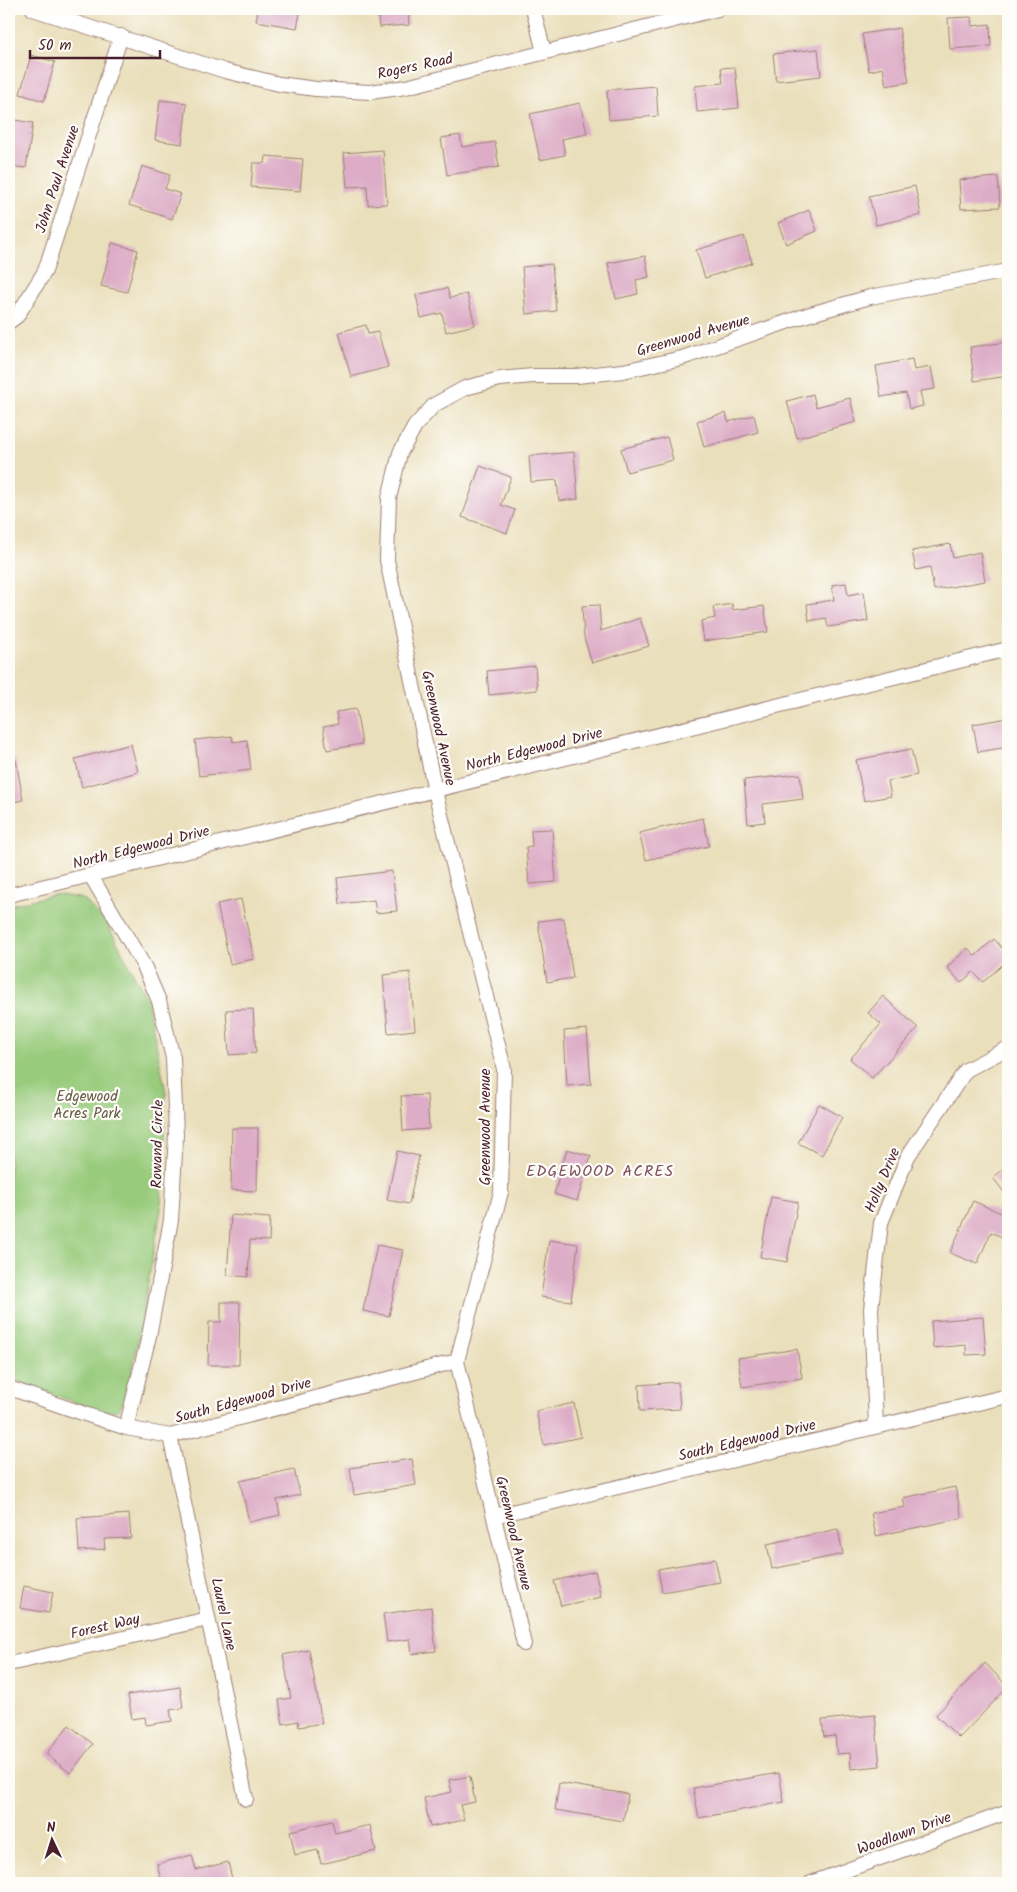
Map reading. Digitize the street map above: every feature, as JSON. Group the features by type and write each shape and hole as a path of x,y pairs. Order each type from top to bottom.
{"street":[{"name":"Rogers Road","path":"33,9 225,71 279,84 316,89 370,92 406,87 718,9"},
{"path":"533,9 544,52"},
{"name":"John Paul Avenue","path":"9,322 17,316 45,271 121,36"},
{"name":"Greenwood Avenue","path":"524,1644 457,1361 501,1192 504,1069 435,790 387,560 389,498 400,453 415,426 434,404 466,388 500,379 533,376 577,376 623,371 674,360 807,315 870,297 1008,271"},
{"name":"North Edgewood Drive","path":"9,895 1008,650"},
{"name":"Rowand Circle","path":"91,876 144,966 159,1000 173,1058 176,1135 171,1220 149,1336 126,1428"},
{"name":"Holly Drive","path":"876,1426 871,1309 881,1223 908,1156 966,1070 1008,1048"},
{"name":"South Edgewood Drive","path":"9,1388 126,1428 170,1436 457,1361"},
{"name":"South Edgewood Drive","path":"494,1516 1008,1396"},
{"name":"Laurel Lane","path":"170,1436 246,1799"},
{"name":"Forest Way","path":"9,1664 208,1619"},
{"name":"Woodlawn Drive","path":"811,1883 1008,1812"}],"green space":[{"name":"Edgewood Acres Park","path":"57,894 83,899 107,923 147,1000 166,1092 161,1210 128,1396 118,1410 101,1412 9,1378 9,905"}],"building":[{"path":"258,9 301,9 297,28 256,21"},
{"path":"377,9 408,9 409,25 379,27"},
{"path":"971,17 972,26 990,24 991,46 950,49 948,18"},
{"path":"899,28 909,82 886,86 883,68 869,71 862,34"},
{"path":"818,49 821,76 776,81 773,54"},
{"path":"31,55 55,62 44,101 20,94"},
{"path":"735,67 739,108 697,112 695,86 723,83 721,68"},
{"path":"656,86 658,116 609,120 607,90"},
{"path":"160,100 187,103 182,144 155,140"},
{"path":"580,103 587,134 562,139 565,155 540,160 530,114"},
{"path":"9,119 33,123 26,168 9,166"},
{"path":"460,135 462,147 495,142 499,167 447,175 441,138"},
{"path":"383,150 387,204 368,205 367,186 347,187 344,153"},
{"path":"266,156 303,159 300,191 251,187 253,163 265,163"},
{"path":"142,166 170,175 165,189 181,194 172,219 129,205"},
{"path":"998,177 1000,207 961,209 959,180"},
{"path":"915,186 921,215 876,225 869,196"},
{"path":"809,210 817,231 786,244 778,223"},
{"path":"744,236 752,263 705,278 696,250"},
{"path":"112,243 138,250 127,292 101,286"},
{"path":"645,256 649,277 636,280 638,294 616,299 608,263"},
{"path":"552,264 556,311 526,314 522,267"},
{"path":"447,288 450,298 467,294 475,325 446,332 442,313 421,318 416,295"},
{"path":"366,325 368,334 378,332 388,367 351,377 339,332"},
{"path":"1008,342 1008,376 974,381 970,347"},
{"path":"912,359 914,370 931,367 935,389 920,391 923,406 909,409 906,393 881,397 876,366"},
{"path":"813,394 816,407 850,398 856,422 797,438 787,401"},
{"path":"726,413 728,422 754,415 758,432 704,447 697,421"},
{"path":"667,437 673,460 627,472 621,449"},
{"path":"574,452 578,499 559,501 557,480 531,482 529,456"},
{"path":"480,466 511,477 501,505 515,510 507,533 462,517"},
{"path":"950,544 953,558 980,552 985,581 934,590 930,567 916,570 912,551"},
{"path":"846,583 848,595 864,592 868,621 828,627 826,618 809,621 807,604 834,600 832,585"},
{"path":"732,604 733,610 764,606 768,632 704,641 701,621 715,618 713,607"},
{"path":"599,605 601,631 640,618 649,646 592,663 584,638 582,606"},
{"path":"535,666 537,690 489,695 487,671"},
{"path":"356,709 362,744 327,750 323,727 338,724 336,712"},
{"path":"1008,718 1008,747 978,752 973,724"},
{"path":"232,736 233,742 247,740 251,770 199,776 195,740"},
{"path":"131,744 138,772 82,787 75,759"},
{"path":"911,749 917,775 888,781 891,796 864,801 856,760"},
{"path":"16,760 23,800 9,803 9,761"},
{"path":"800,774 803,799 763,804 765,822 748,824 744,780"},
{"path":"703,818 709,846 646,860 639,833"},
{"path":"552,829 556,882 529,884 526,847 532,846 531,830"},
{"path":"392,871 397,911 376,913 374,900 340,904 337,878"},
{"path":"241,899 254,959 230,964 217,904"},
{"path":"564,918 573,978 547,982 538,921"},
{"path":"994,939 1008,955 1008,960 983,982 973,972 961,983 947,967 968,948 975,956"},
{"path":"410,972 415,1030 388,1033 383,975"},
{"path":"883,996 918,1028 872,1078 850,1059 881,1024 868,1013"},
{"path":"253,1009 256,1053 229,1055 226,1010"},
{"path":"587,1029 591,1084 567,1086 564,1031"},
{"path":"427,1095 429,1129 403,1131 401,1096"},
{"path":"819,1104 842,1117 822,1155 798,1143"},
{"path":"232,1128 258,1128 257,1191 231,1190"},
{"path":"567,1149 591,1156 577,1201 554,1194"},
{"path":"397,1151 419,1156 409,1204 387,1200"},
{"path":"1008,1165 1008,1197 993,1178"},
{"path":"771,1197 798,1202 787,1262 760,1257"},
{"path":"973,1201 1008,1216 1008,1240 991,1232 977,1264 950,1253"},
{"path":"231,1215 270,1218 269,1241 250,1240 248,1277 227,1275"},
{"path":"549,1240 578,1244 571,1301 541,1297"},
{"path":"377,1245 403,1250 389,1316 363,1311"},
{"path":"221,1302 240,1302 239,1365 208,1365 209,1322 221,1322"},
{"path":"983,1317 986,1354 966,1355 966,1345 933,1348 931,1321"},
{"path":"797,1349 802,1378 742,1387 738,1358"},
{"path":"678,1382 680,1409 640,1411 639,1385"},
{"path":"574,1403 581,1437 544,1445 536,1411"},
{"path":"412,1459 416,1485 354,1495 350,1468"},
{"path":"294,1469 300,1495 277,1500 280,1515 249,1522 240,1481"},
{"path":"955,1487 962,1518 876,1536 871,1513 905,1507 903,1498"},
{"path":"129,1514 131,1538 104,1539 105,1549 79,1551 77,1518"},
{"path":"838,1529 843,1554 772,1569 767,1544"},
{"path":"715,1559 720,1582 662,1592 658,1569"},
{"path":"595,1571 601,1597 561,1606 554,1581"},
{"path":"24,1586 53,1592 49,1613 20,1608"},
{"path":"431,1607 436,1651 412,1654 410,1639 387,1642 383,1614"},
{"path":"309,1650 322,1723 299,1727 298,1721 283,1724 279,1700 291,1698 283,1655"},
{"path":"985,1663 1008,1687 959,1738 936,1715"},
{"path":"180,1687 183,1708 170,1710 172,1721 146,1725 145,1717 132,1719 128,1695"},
{"path":"875,1715 880,1766 851,1769 850,1753 837,1754 835,1736 824,1737 822,1720"},
{"path":"69,1725 93,1744 70,1773 46,1754"},
{"path":"779,1773 784,1802 699,1818 693,1788"},
{"path":"470,1776 475,1802 460,1805 464,1820 430,1827 424,1798 452,1792 449,1780"},
{"path":"559,1783 628,1794 623,1821 555,1810"},
{"path":"332,1821 335,1833 370,1825 376,1851 321,1864 318,1850 295,1855 290,1831"},
{"path":"192,1855 196,1870 228,1862 233,1883 162,1883 157,1864"}],"district":[{"name":"EDGEWOOD ACRES","path":"600,1170"}]}
